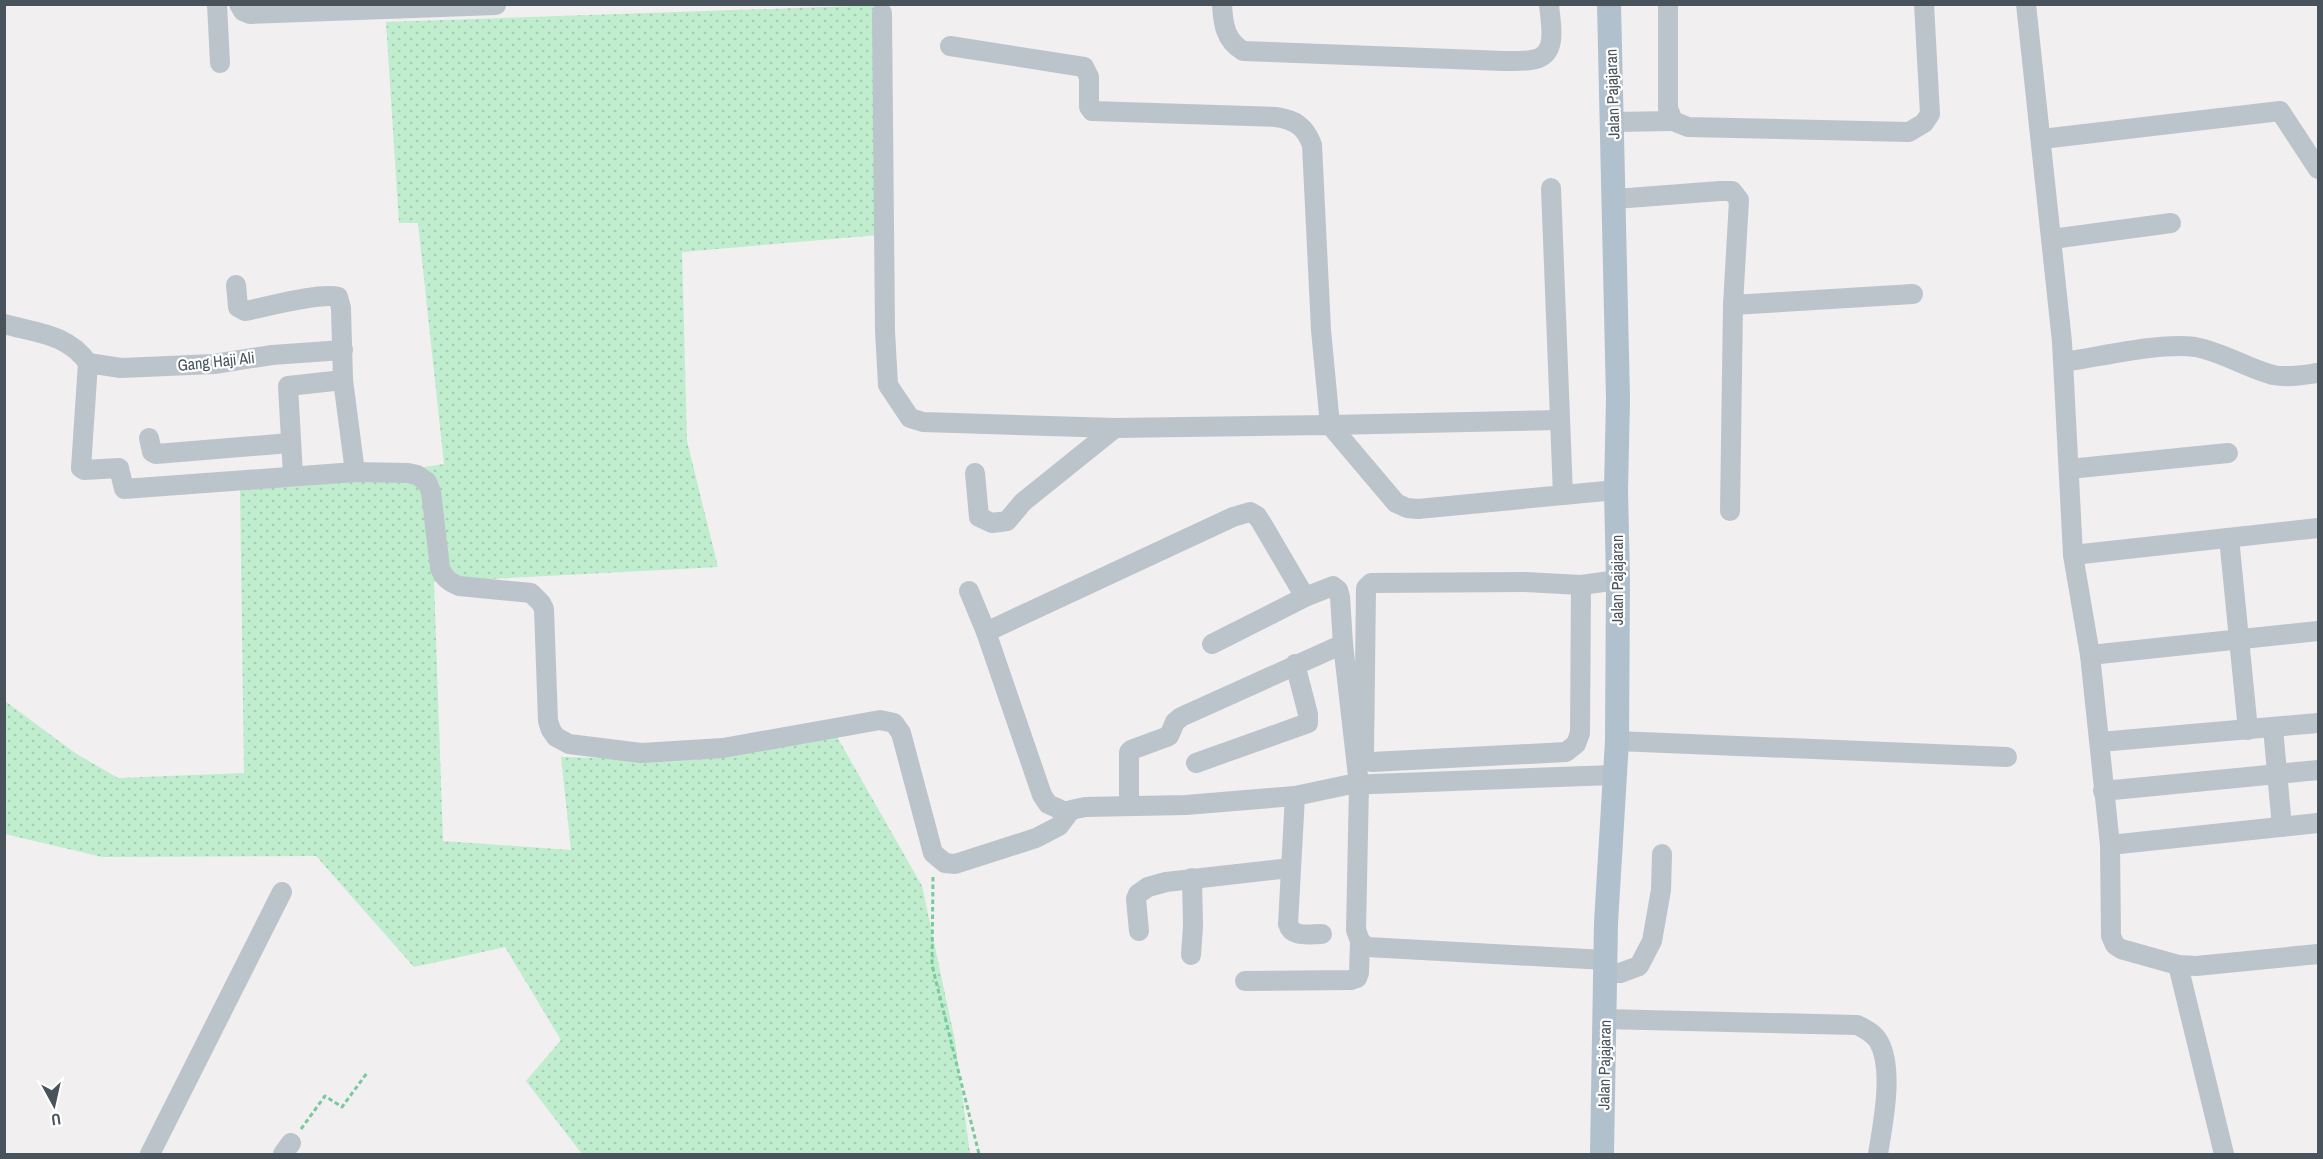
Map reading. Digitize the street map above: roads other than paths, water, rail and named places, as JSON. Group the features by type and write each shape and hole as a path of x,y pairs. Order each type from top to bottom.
{"main road":[{"name":"Jalan Pajajaran","path":"1602,1155 1605,967 1613,775 1617,741 1618,580 1615,200 1609,4"}],"street":[{"path":"217,4 220,63"},
{"path":"239,4 243,12 250,14 389,6 496,5"},
{"path":"1222,4 1226,34 1235,46 1243,51 1504,62 1538,59 1550,47 1549,4"},
{"path":"1668,4 1668,108 1673,122"},
{"path":"1613,122 1673,122 1688,127 1909,132 1924,123 1930,114 1924,4"},
{"path":"2026,4 2042,139 2063,362 2073,555 2090,655 2110,845 2111,936 2115,945 2121,950 2178,965 2196,966 2319,954"},
{"path":"882,13 885,331 888,385 910,418 922,422 1115,428 1330,426 1560,420"},
{"path":"950,46 1084,67 1088,72 1089,107 1092,111 1276,117 1292,119 1308,134 1312,145 1321,330 1330,426 1396,503 1407,508 1418,509 1616,490"},
{"path":"2042,139 2280,111 2319,169"},
{"path":"1551,188 1563,495"},
{"path":"1615,200 1720,191 1732,191 1739,200 1733,305 1730,511"},
{"path":"2052,239 2171,223"},
{"path":"236,285 238,307 245,311 307,298 332,295 338,297 341,308 344,380 355,472"},
{"path":"1733,305 1914,294"},
{"path":"4,324 66,341 79,350 88,363 81,468 83,470 118,467 122,488 126,490 355,472 408,473 427,482 431,492 440,568 450,583 459,586 531,593 541,603 544,609 548,721 550,730 562,741 641,753 679,752 723,748 880,720 889,721 898,727 901,734 933,854 945,863 955,864 1036,838 1059,826 1068,813 1077,808 1186,805 1295,796 1347,785 1613,775"},
{"path":"2063,362 2170,346 2194,347 2221,354 2275,375 2295,376 2319,373"},
{"name":"Gang Haji Ali","path":"88,363 121,368 214,364 272,355 343,350"},
{"path":"293,476 288,387 344,380"},
{"path":"975,473 979,517 992,523 1007,521 1023,502 1115,428"},
{"path":"149,438 152,452 156,454 290,443"},
{"path":"2069,469 2228,453"},
{"path":"986,632 1245,513 1257,516 1305,597"},
{"path":"2073,555 2319,528"},
{"path":"2229,538 2248,730"},
{"path":"1581,585 1580,733 1576,744 1566,752 1367,761 1364,755 1366,588 1371,583 1525,582 1581,585 1618,580"},
{"path":"1212,644 1330,586 1338,590 1359,785 1356,930 1360,941 1359,973 1357,978 1351,980 1245,981"},
{"path":"969,591 986,632 1042,795 1048,804 1068,813"},
{"path":"2090,655 2319,631"},
{"path":"1129,805 1129,752 1131,750 1169,736 1175,722 1181,717 1343,644"},
{"path":"1196,763 1308,723 1308,714 1295,664"},
{"path":"2100,742 2319,723"},
{"path":"2274,728 2282,827"},
{"path":"1617,741 2007,757"},
{"path":"2103,791 2319,770"},
{"path":"1295,796 1289,930 1294,934 1322,934"},
{"path":"2110,845 2319,823"},
{"path":"1360,941 1367,947 1605,967 1620,973 1639,966 1652,941 1661,890 1662,854"},
{"path":"1139,931 1138,894 1148,886 1192,878 1290,868"},
{"path":"1191,955 1192,878"},
{"path":"150,1155 282,892"},
{"path":"2178,965 2224,1155"},
{"path":"1605,1019 1857,1024 1872,1032 1879,1041 1886,1060 1885,1106 1878,1155"}]}
